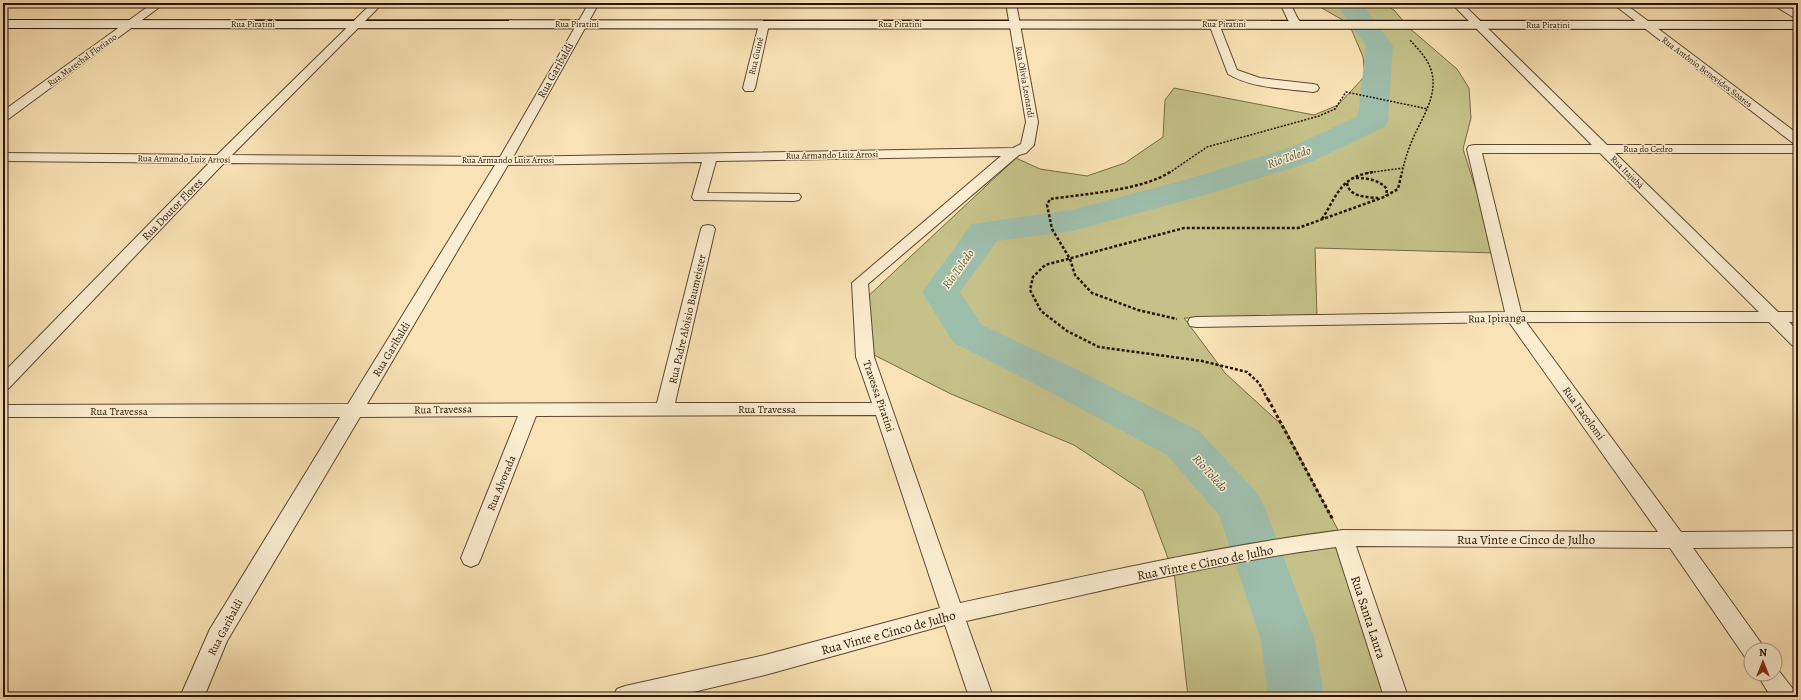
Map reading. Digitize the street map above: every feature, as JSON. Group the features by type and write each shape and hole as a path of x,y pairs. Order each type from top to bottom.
{"street":[{"name":"Rua Marechal Floriano","path":"3,117 160,3"},
{"name":"Rua Doutor Flores","path":"3,384 220,159 378,3"},
{"name":"Rua Garibaldi","path":"192,697 218,636 504,161 594,3"},
{"name":"Rua Olivia Leonardi","path":"1011,3 1032,122 1027,146 1022,150 1014,152"},
{"path":"1285,3 1293,20 1298,24"},
{"name":"Rua Itajubá","path":"1456,3 1798,341"},
{"name":"Rua Antônio Benevides Soares","path":"1617,3 1798,140"},
{"path":"1775,3 1798,17"},
{"name":"Rua Piratini","path":"3,24 1798,24"},
{"name":"Rua Guiné","path":"749,88 764,24"},
{"path":"1214,24 1232,72 1257,81 1313,88"},
{"name":"Rua do Cedro","path":"1474,149 1798,149"},
{"name":"Rua Itacolomi","path":"1474,149 1514,317 1676,540 1747,642"},
{"name":"Rua Armando Luiz Arrosi","path":"3,157 504,161 1014,152"},
{"name":"Travessa Piratini","path":"981,697 866,357 860,283 1014,152"},
{"path":"710,157 699,197 794,197"},
{"name":"Rua Padre Aloisio Baumeister","path":"665,409 708,229"},
{"name":"Rua Ipiranga","path":"1196,322 1514,317 1798,317"},
{"name":"Rua Alvorada","path":"471,558 530,409"},
{"name":"Rua Travessa","path":"3,411 884,409"},
{"name":"Rua Vinte e Cinco de Julho","path":"625,697 765,665 952,614 1203,561 1296,544 1343,538 1676,540 1798,539"},
{"name":"Rua Santa Laura","path":"1343,538 1396,697"},
{"path":"1775,682 1785,697"}],"path":[{"path":"1343,538 1259,383 1247,372 1202,361 1099,347 1067,331 1041,311 1030,290 1033,277 1045,265 1184,228 1298,228 1383,198 1398,189 1411,142 1428,109 1434,89 1431,70 1420,50 1400,24"},
{"path":"1196,322 1138,310 1092,292 1075,275 1070,259 1052,229 1047,205 1050,199 1140,185 1161,178 1207,147 1319,116 1335,109 1346,92 1428,109"},
{"path":"1322,220 1347,182 1354,178 1403,168"},
{"path":"1354,178 1368,178 1380,183 1387,189 1386,196"},
{"path":"1347,182 1346,186 1348,189 1358,195 1370,198 1383,198"}],"shaded area":[{"path":"1313,3 1381,3 1394,10 1405,23 1348,23"},
{"path":"1350,26 1407,26 1457,69 1469,88 1471,118 1463,149 1496,253 1315,248 1317,317 1184,318 1225,373 1284,427 1338,530 1169,561 1143,491 1074,445 951,394 874,355 864,300 1016,158 1040,169 1087,176 1125,163 1163,137 1165,100 1174,88 1314,115 1338,105 1365,76 1363,57"},
{"path":"1341,545 1389,697 1188,697 1174,571"}],"waterway":[{"name":"Rio Toledo","path":"1296,697 1288,640 1240,506 1183,443 1050,374 968,334 941,292 985,232 1072,220 1193,188 1300,155 1373,121 1380,46 1349,3"}]}
